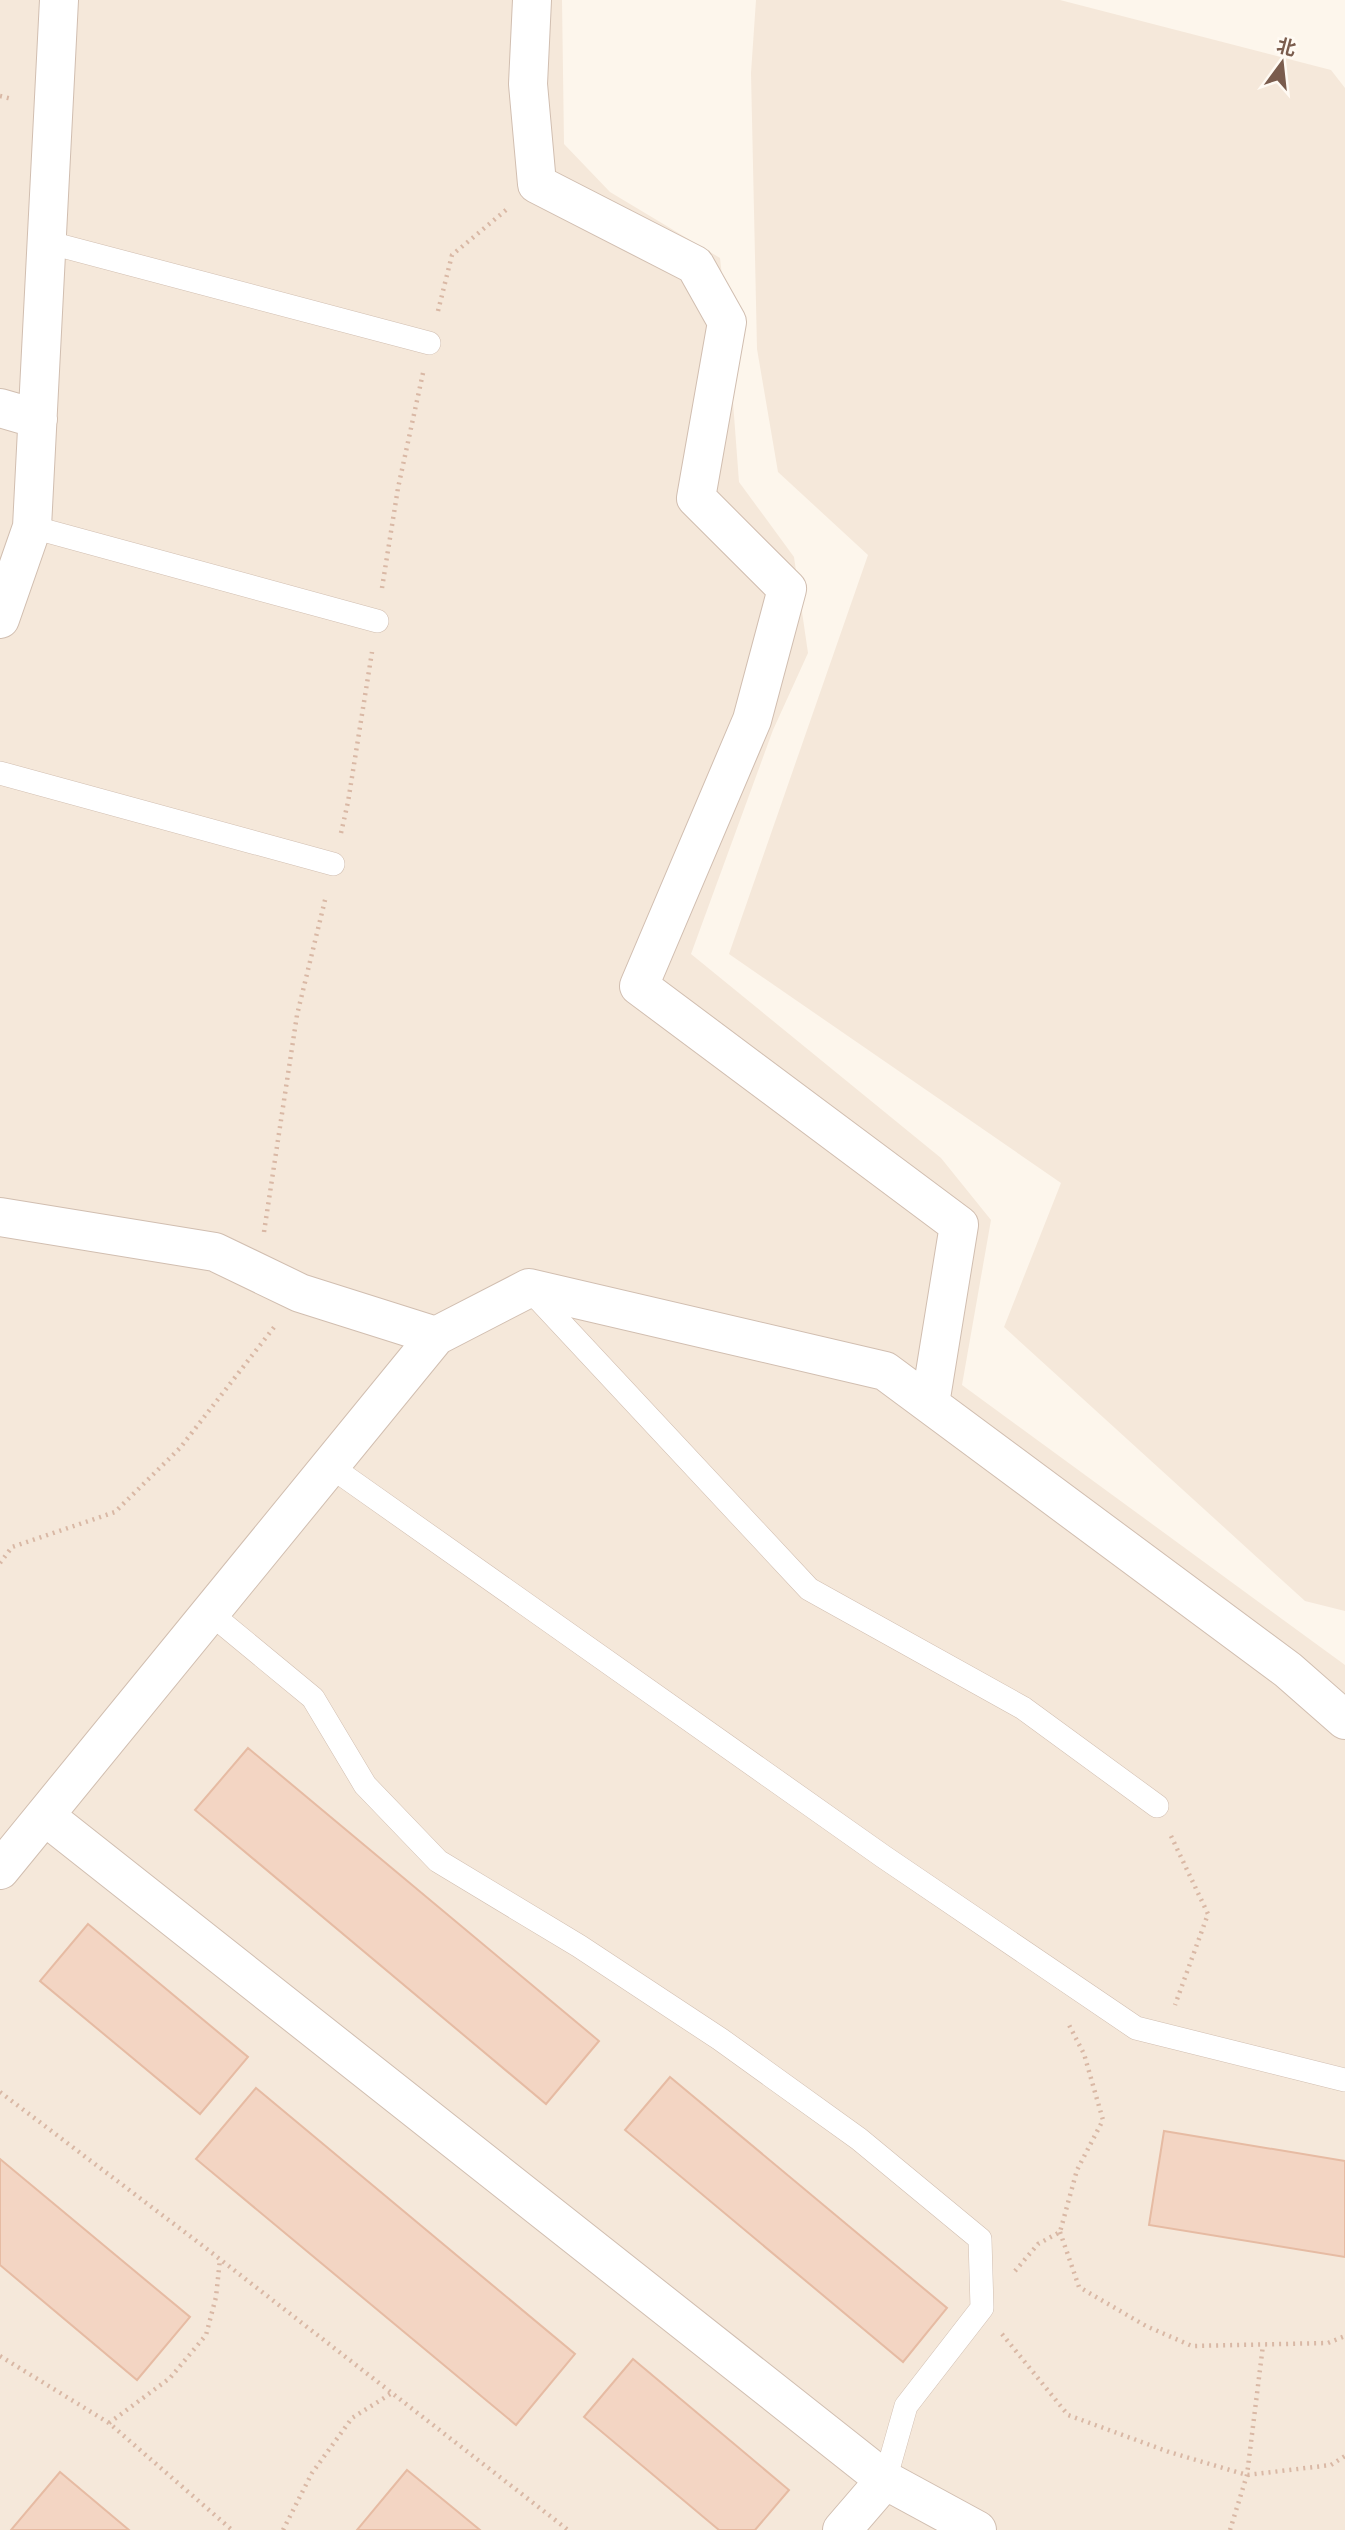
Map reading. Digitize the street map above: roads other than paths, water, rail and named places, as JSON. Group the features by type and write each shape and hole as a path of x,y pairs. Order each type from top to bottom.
{"street":[{"path":"0,619 32,527 59,0"},
{"path":"532,0 528,84 537,184 695,265 727,322 696,498 787,589 752,720 639,986 959,1225 930,1404"},
{"path":"0,408 38,419"},
{"path":"0,1217 215,1252 300,1293 436,1336"},
{"path":"0,1870 436,1336 529,1288 885,1371 1288,1670 1345,1720"},
{"path":"45,1816 885,2480 977,2530"},
{"path":"842,2530 885,2480"}],"lane":[{"path":"47,242 429,342"},
{"path":"32,527 377,621"},
{"path":"0,773 333,864"},
{"path":"529,1288 809,1589 1023,1708 1157,1806"},
{"path":"330,1466 884,1857 1136,2028 1345,2080"},
{"path":"210,1613 313,1698 366,1785 438,1861 579,1946 720,2039 859,2139 980,2239 982,2308 906,2406 885,2480"}]}
